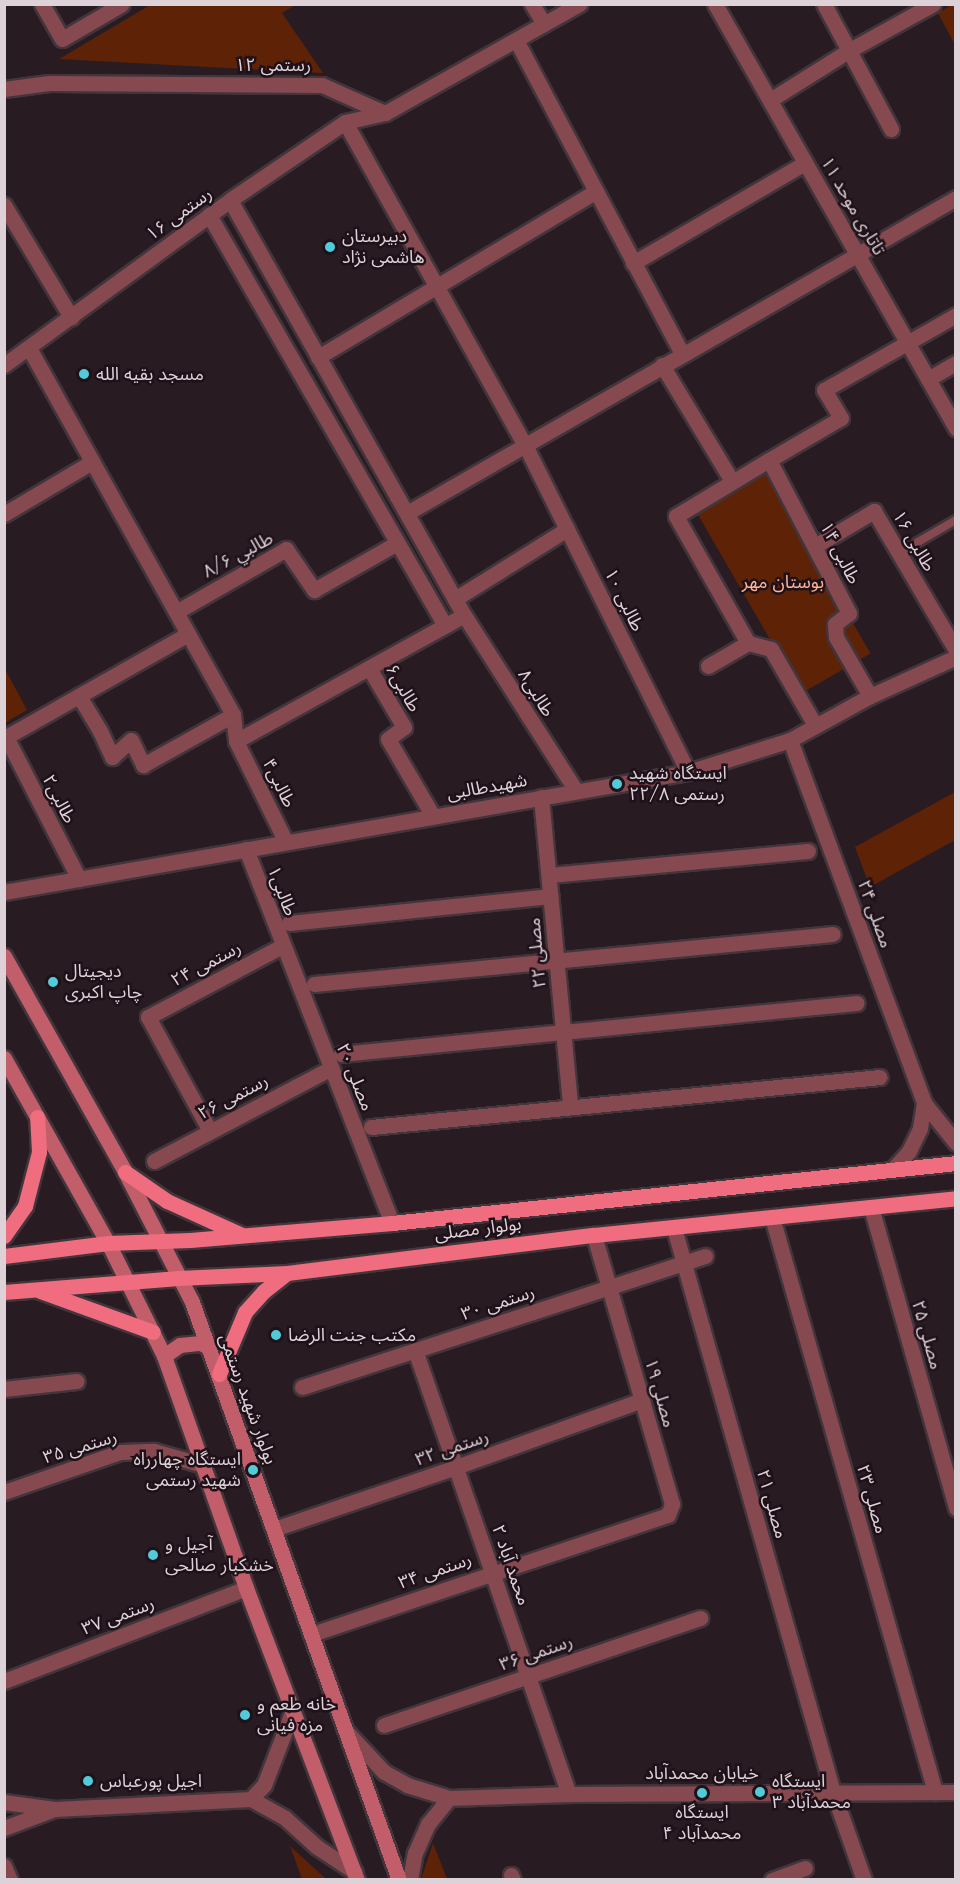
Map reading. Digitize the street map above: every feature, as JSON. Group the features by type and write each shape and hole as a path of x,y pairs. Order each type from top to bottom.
{"main road":[{"name":"بولوار شهید رستمی","path":"4,956 125,1172 192,1302 399,1880"},
{"path":"4,1058 108,1243 164,1356 246,1588 356,1876"},
{"path":"4,1236 25,1206 39,1152 37,1117"},
{"name":"بولوار مصلی","path":"4,1256 108,1243 245,1236 392,1222 956,1162"},
{"path":"125,1172 167,1201 245,1236"},
{"name":"بولوار مصلی","path":"4,1292 130,1284 178,1278 287,1273 594,1235 956,1198"},
{"path":"219,1374 245,1312 264,1291 287,1273"},
{"path":"34,1289 153,1332"},
{"path":"164,1356 180,1345 200,1343 209,1347"}],"street":[{"path":"42,4 62,39 122,4"},
{"path":"532,4 544,24"},
{"path":"385,113 579,4"},
{"name":"تاتاری موحد ۱۱","path":"715,4 956,428"},
{"path":"824,4 891,129"},
{"path":"770,100 848,51 929,5"},
{"path":"516,40 682,354"},
{"name":"رستمی ۱۲","path":"4,89 49,83 322,85 385,113"},
{"name":"رستمی ۱۶","path":"4,365 230,200 345,122 385,113"},
{"name":"طالبی ۱۰","path":"345,122 525,445 688,772"},
{"path":"633,263 805,163"},
{"path":"318,357 595,192"},
{"path":"407,513 956,198"},
{"name":"طالبی۸","path":"230,200 464,615 576,791"},
{"path":"6,212 71,317"},
{"path":"210,215 445,626"},
{"path":"815,725 771,649 748,642 676,516 841,418 824,390 956,315"},
{"path":"28,348 233,715 143,765 131,740 112,757 100,731 79,696"},
{"path":"928,379 956,363"},
{"path":"662,365 732,481"},
{"name":"طالبی ۱۴","path":"769,460 849,613 835,624 836,637 870,696"},
{"path":"4,514 92,462"},
{"name":"طالبی ۱۶","path":"815,546 874,511 956,650"},
{"path":"455,599 567,529"},
{"name":"طالبي ۸/۶","path":"176,612 286,549 314,590 397,543"},
{"path":"237,741 464,615"},
{"path":"6,737 188,634"},
{"path":"708,666 748,642"},
{"name":"شهیدطالبی","path":"4,892 688,772 790,740 870,696 956,657"},
{"name":"طالبی۶","path":"369,668 404,727 388,739 433,816"},
{"name":"طالبی۴","path":"233,715 237,741 286,842"},
{"name":"طالبی۲","path":"6,737 79,879"},
{"name":"مصلی ۲۴","path":"790,740 924,1102 956,1143"},
{"name":"مصلی ۲۲","path":"542,797 570,1106"},
{"name":"طالبی۱","path":"246,849 282,946"},
{"path":"549,875 808,851"},
{"path":"289,923 551,896"},
{"path":"314,984 833,934"},
{"name":"رستمی ۲۴","path":"210,1131 148,1017 282,946"},
{"name":"مصلی ۲۰","path":"282,946 392,1222"},
{"path":"342,1054 563,1030 856,1003"},
{"name":"رستمی ۲۶","path":"153,1161 331,1068"},
{"path":"371,1127 880,1077"},
{"path":"893,1169 909,1151 916,1136 924,1102"},
{"name":"مصلی ۲۵","path":"871,1207 956,1508"},
{"name":"مصلی ۲۳","path":"772,1217 934,1792"},
{"name":"مصلی ۲۱","path":"674,1228 833,1792 864,1880"},
{"name":"مصلی ۱۹","path":"594,1235 672,1504 671,1510"},
{"name":"رستمی ۳۰","path":"302,1387 705,1256"},
{"name":"محمد آباد ۲","path":"415,1350 569,1794"},
{"path":"4,1389 77,1381"},
{"name":"رستمی ۳۲","path":"274,1529 642,1400"},
{"name":"رستمی ۳۵","path":"4,1492 120,1452 154,1451 204,1465"},
{"name":"رستمی ۳۴","path":"312,1634 668,1515 671,1510"},
{"name":"رستمی ۳۷","path":"4,1681 246,1588"},
{"name":"رستمی ۳۶","path":"384,1725 700,1618"},
{"path":"251,1799 264,1785 293,1710"},
{"name":"خیابان محمدآباد","path":"346,1731 384,1772 407,1785 449,1798 569,1794 956,1792"},
{"path":"410,1880 415,1853 428,1824 449,1798"},
{"path":"4,1802 55,1809 251,1799 285,1818 317,1847 356,1876"},
{"path":"4,1828 55,1809"},
{"path":"4,1866 10,1880"},
{"path":"772,1880 805,1868"}],"lane":[{"path":"899,553 956,520"}],"green space":[{"path":"150,5 295,5 282,13 323,73 59,59"},
{"path":"955,5 955,45 938,13"},
{"name":"بوستان مهر","path":"764,469 870,653 801,693 695,509"},
{"path":"5,669 27,710 4,723"},
{"path":"955,792 955,840 870,887 855,847"},
{"path":"433,1843 447,1879 421,1879"},
{"path":"290,1846 326,1879 302,1879"}],"place":[{"name":"دبیرستان هاشمی نژاد","path":"330,247"},
{"name":"مسجد بقیه الله","path":"84,374"},
{"name":"ایستگاه شهید رستمی ۲۲/۸","path":"617,784"},
{"name":"دیجیتال چاپ اکبری","path":"53,982"},
{"name":"مكتب جنت الرضا","path":"276,1335"},
{"name":"ایستگاه چهارراه شهید رستمی","path":"253,1470"},
{"name":"آجیل و خشکبار صالحی","path":"153,1555"},
{"name":"خانه طعم و مزه فیانی","path":"245,1715"},
{"name":"اجیل پورعباس","path":"88,1781"},
{"name":"ایستگاه محمدآباد ۳","path":"760,1792"},
{"name":"ایستگاه محمدآباد ۴","path":"702,1793"}]}
